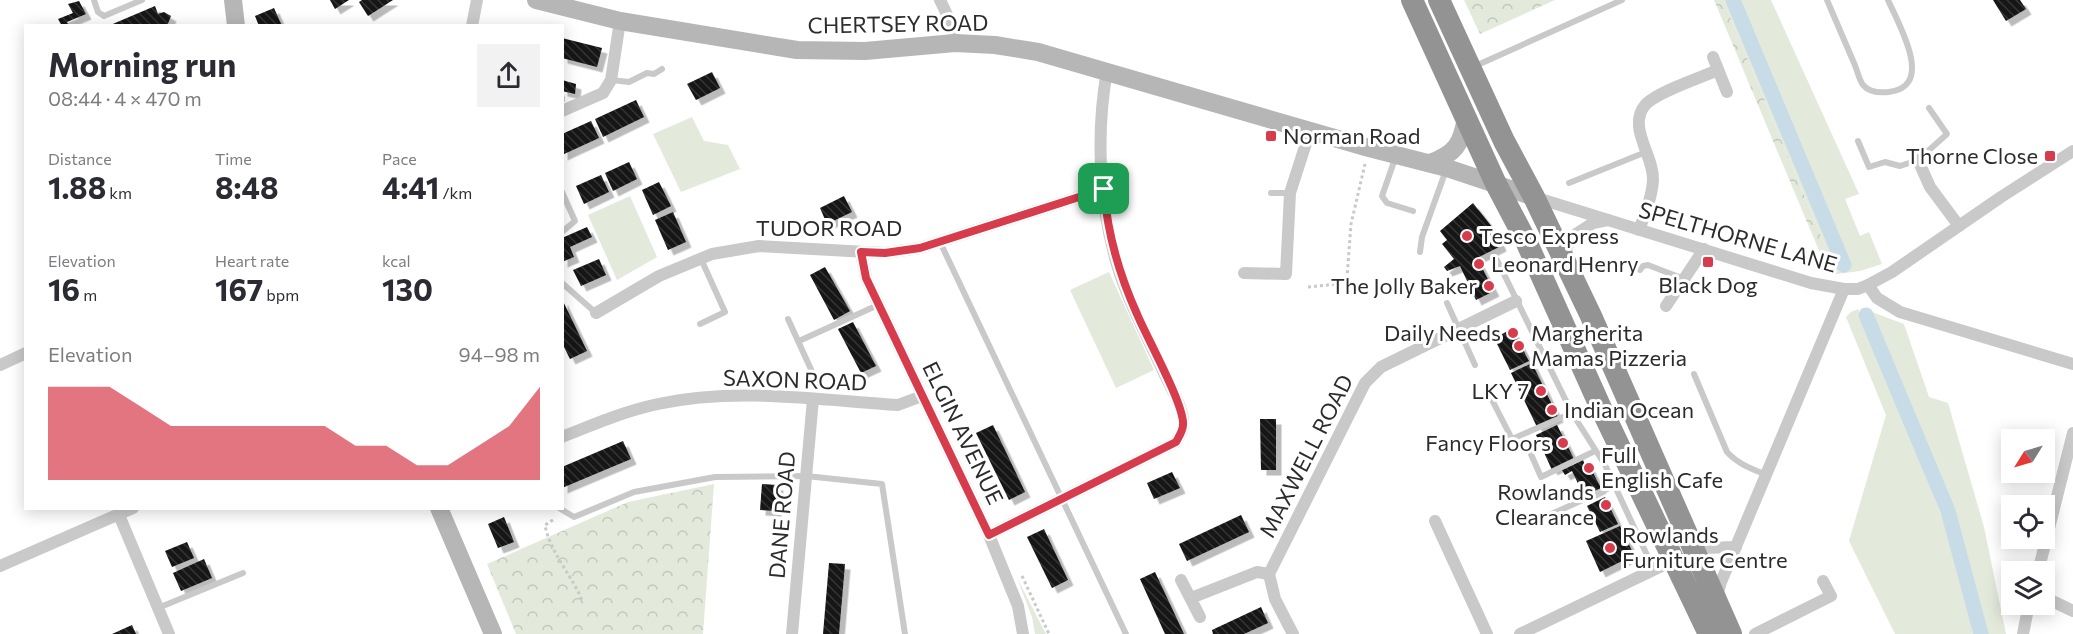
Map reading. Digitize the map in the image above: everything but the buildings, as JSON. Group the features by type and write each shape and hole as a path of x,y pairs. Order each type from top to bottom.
{"highway":[{"path":"1412,0 1496,184 1526,241 1600,406 1664,565 1708,634"},
{"path":"1439,0 1504,141 1564,259 1731,634"},
{"path":"1496,184 1504,173 1504,141"},
{"path":"1526,241 1527,216 1534,197"}],"street":[{"path":"232,0 236,24"},
{"path":"472,24 477,0"},
{"name":"CHERTSEY ROAD","path":"536,0 590,7 620,21 797,50 865,51 955,43 995,45 1038,52 1369,148 1438,165 1534,197"},
{"path":"940,0 951,23 955,43"},
{"path":"564,110 603,93 611,80 620,21"},
{"path":"1713,57 1727,92"},
{"path":"1640,230 1653,178 1639,130 1640,115 1654,97 1718,70"},
{"path":"989,535 1176,442 1184,426 1179,405 1136,312 1116,261 1105,206 1101,156 1102,97 1107,71"},
{"path":"1438,165 1459,143 1466,117"},
{"path":"1244,273 1286,274 1290,193 1310,131"},
{"name":"SPELTHORNE LANE","path":"1534,197 1811,283 1857,289 1892,272 2073,151"},
{"path":"1918,160 1930,187 1959,226"},
{"name":"TUDOR ROAD","path":"596,313 659,276 712,254 759,246 896,252 940,242 1104,189"},
{"path":"1564,259 1570,238 1593,224 1609,220"},
{"path":"1666,306 1704,249"},
{"name":"ELGIN AVENUE","path":"861,252 866,278 878,305 989,535 1018,606 1023,634"},
{"path":"1868,285 1877,298 1900,312 2073,364"},
{"path":"1716,601 1721,582 1844,289"},
{"name":"MAXWELL ROAD","path":"1293,634 1275,598 1269,574 1365,383 1381,367 1516,301"},
{"path":"0,365 24,354"},
{"name":"SAXON ROAD","path":"564,436 607,418 659,404 732,395 897,405 922,396"},
{"name":"DANE ROAD","path":"792,634 813,399"},
{"path":"2041,561 2073,433"},
{"path":"0,566 129,510"},
{"path":"440,510 493,634"},
{"path":"118,515 169,634"},
{"path":"1435,521 1487,634"},
{"path":"1690,542 1702,548 1736,548"},
{"path":"1520,634 1664,565"},
{"name":"MAXWELL ROAD","path":"1191,598 1257,572 1269,574"},
{"path":"1181,580 1200,617"},
{"path":"1755,634 1832,596 1823,580"},
{"path":"2055,602 2073,611"},
{"path":"2023,634 2027,615"}],"lane":[{"path":"94,0 98,12 104,16 142,0"},
{"path":"1470,69 1622,0"},
{"path":"1827,0 1863,85 1877,92 1892,92 1904,87 1911,78 1913,68 1911,54 1888,0"},
{"path":"611,80 629,82 662,69"},
{"path":"1858,141 1869,167 1885,162 1900,166 1918,160 1947,134 1929,108"},
{"path":"1569,183 1647,152"},
{"path":"1396,154 1383,196 1387,203 1413,211"},
{"path":"1420,252 1438,165"},
{"path":"1271,193 1290,193"},
{"path":"564,197 574,221 564,230"},
{"path":"940,242 1126,634"},
{"path":"700,324 725,312 701,259"},
{"path":"1497,260 1572,412 1605,465 1614,486 1664,565"},
{"path":"1640,270 1643,266 1648,265 1684,279"},
{"path":"564,285 596,313"},
{"path":"1446,303 1475,365"},
{"path":"799,341 878,305"},
{"path":"788,319 814,376"},
{"path":"1694,374 1727,452 1742,465 1767,475"},
{"path":"1490,396 1512,440 1572,412 1600,406"},
{"path":"1530,452 1541,477 1595,451"},
{"path":"562,510 574,517 634,492 715,477 806,476 882,484 904,634"},
{"path":"1547,516 1614,486"},
{"path":"158,608 243,573"}],"path":[{"path":"1346,291 1351,224 1369,148"},
{"path":"1308,287 1347,283"},
{"path":"553,520 545,525 547,538 577,586 583,603"},
{"path":"1020,572 1049,634"}],"green space":[{"path":"1464,0 1555,0 1480,34"},
{"path":"1714,0 1723,0 1837,274 1828,272"},
{"path":"1723,0 1771,0 1859,194 1845,199 1860,236 1869,232 1882,264 1860,271 1837,274"},
{"path":"692,117 704,141 728,145 740,169 681,192 653,134"},
{"path":"630,196 657,257 617,280 588,215"},
{"path":"1109,272 1154,370 1116,388 1070,290"},
{"path":"1858,309 1943,519 1963,582 1973,634 1895,634 1849,541 1886,415 1846,317"},
{"path":"1872,312 1904,324 1929,397 1948,403 1984,527 2006,634 1986,634 1952,511"},
{"path":"714,484 703,634 516,634 487,564 628,502"},
{"path":"1017,578 1046,634 1035,634 1032,617"}],"waterway":[{"path":"1733,0 1844,265"},
{"path":"1866,315 1948,511 1981,634"}],"place":[{"name":"Norman Road","path":"1271,136"},
{"name":"Thorne Close","path":"2050,156"},
{"name":"Tesco Express","path":"1467,236"},
{"name":"Black Dog","path":"1708,262"},
{"name":"Leonard Henry","path":"1479,264"},
{"name":"The Jolly Baker","path":"1489,286"},
{"name":"Daily Needs","path":"1513,333"},
{"name":"Margherita Mamas Pizzeria","path":"1519,346"},
{"name":"LKY 7","path":"1541,391"},
{"name":"Indian Ocean","path":"1552,410"},
{"name":"Fancy Floors","path":"1563,443"},
{"name":"Full English Cafe","path":"1589,468"},
{"name":"Rowlands Clearance","path":"1606,505"},
{"name":"Rowlands Furniture Centre","path":"1610,548"}],"route":[{"path":"1104,189 1105,206 1116,261 1136,312 1179,405 1184,426 1176,442 989,535 866,278 861,252 885,253 920,248 1104,189"}]}
